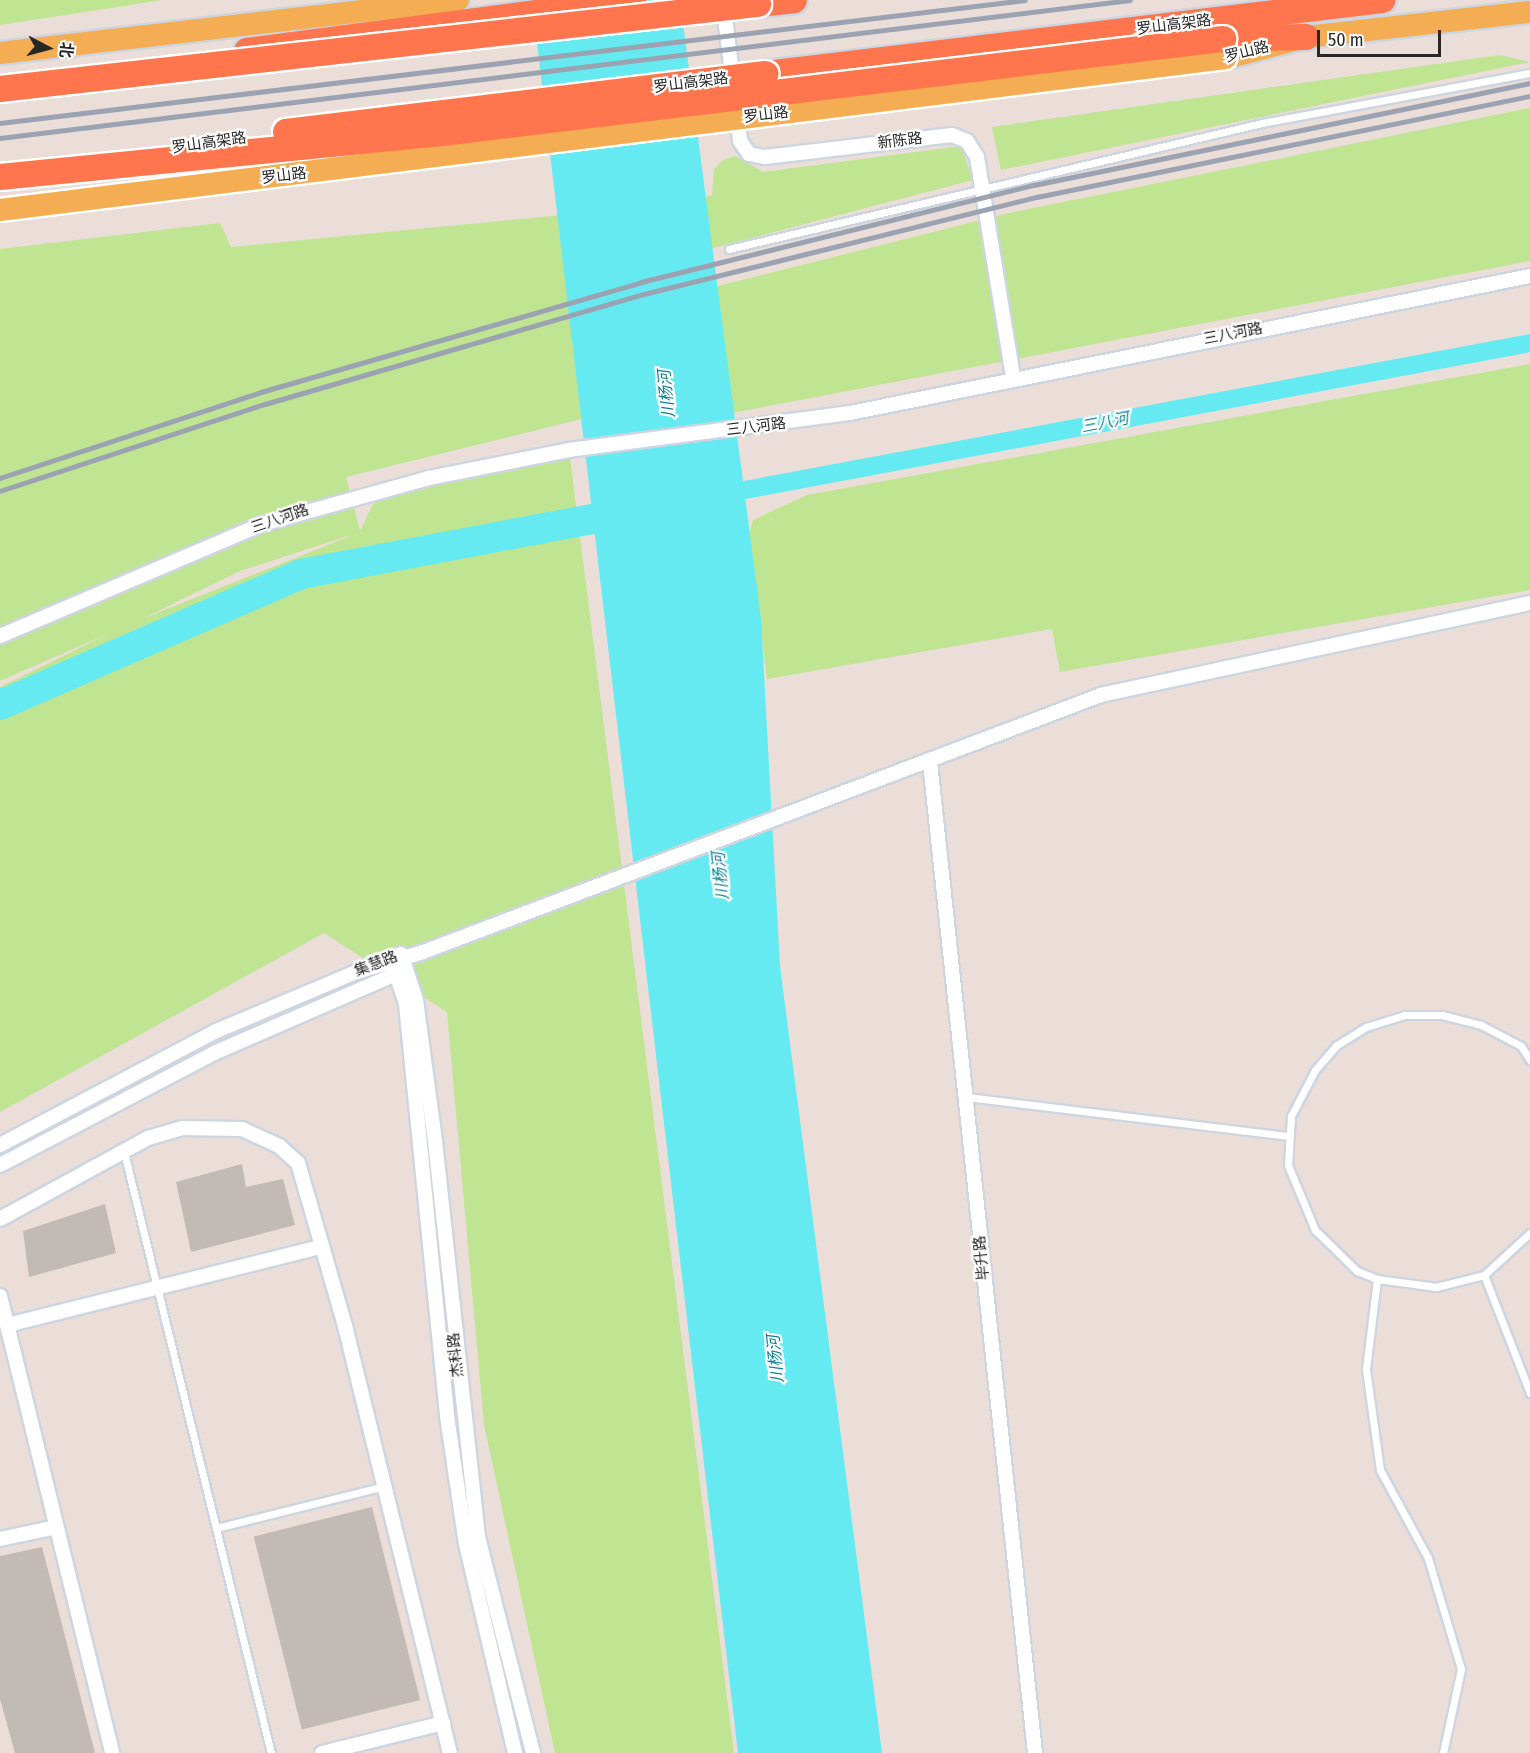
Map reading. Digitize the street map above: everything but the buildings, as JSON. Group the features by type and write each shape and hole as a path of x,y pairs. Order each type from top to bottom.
{"highway":[{"path":"103,76 327,36 634,0"},
{"path":"0,89 794,0"},
{"name":"罗山高架路","path":"0,170 1383,0"},
{"path":"0,177 434,134 1225,48 1306,37"}],"main road":[{"path":"0,53 458,0"},
{"path":"1306,37 1530,12"},
{"name":"罗山路","path":"0,210 1225,48"}],"street":[{"name":"新陈路","path":"723,0 740,141 749,154 765,157 952,135 968,141 982,186 1013,377"},
{"name":"三八河路","path":"0,636 201,548 322,505 569,450 754,428 1530,276"},
{"path":"423,952 579,891 930,762 1101,695 1530,603"},
{"name":"毕升路","path":"930,762 1035,1753"},
{"name":"集慧路","path":"0,1145 214,1032 396,956 423,952"},
{"name":"集慧路","path":"0,1165 214,1053 401,971 423,952"},
{"name":"杰科路","path":"396,956 416,1000 435,1141 478,1536 533,1753"},
{"name":"杰科路","path":"401,971 409,1027 447,1416 466,1544 515,1753"},
{"path":"0,1219 165,1132 201,1125 262,1136 302,1170 450,1753"},
{"path":"7,1325 321,1247"},
{"path":"0,1296 112,1753"},
{"path":"0,1539 56,1527"},
{"path":"322,1753 443,1723"}],"lane":[{"path":"729,249 982,186 1262,123 1530,73"},
{"path":"1530,1060 1521,1046 1481,1025 1442,1015 1405,1016 1366,1027 1337,1045 1315,1070 1286,1136 1288,1165 1315,1230 1357,1271 1377,1279 1436,1287 1484,1275 1530,1233"},
{"path":"966,1098 1286,1136"},
{"path":"124,1152 271,1753"},
{"path":"1484,1275 1530,1393"},
{"path":"1377,1279 1366,1369 1380,1470 1428,1558 1461,1669 1443,1753"},
{"path":"216,1528 384,1486"}],"green space":[{"path":"0,0 163,0 0,25"},
{"path":"1500,55 1530,62 1001,170 992,127"},
{"path":"1530,108 1530,261 732,413 714,287 1009,213"},
{"path":"961,146 973,180 709,249 702,198 712,195 714,169 723,160 735,156 763,172"},
{"path":"563,215 594,416 346,477 360,531 380,490 569,450 734,1753 555,1753 484,1425 447,1012 324,933 0,1112 0,687 110,633 0,681 0,249 220,223 231,247","holes":["348,537 142,619 240,571"]},
{"path":"1530,364 1530,590 1060,672 1052,629 767,679 749,536 753,520 807,495"}],"water":[{"name":"川杨河","path":"532,0 680,0 761,619 780,966 882,1753 738,1753"}],"waterway":[{"name":"三八河","path":"718,495 1530,343"},
{"path":"0,705 301,574 636,511"}],"railway":[{"path":"0,123 1025,0"},
{"path":"0,138 1130,0"},
{"path":"0,478 261,392 641,282 1034,185 1530,83"},
{"path":"0,491 265,404 644,294 1037,197 1530,96"}]}
